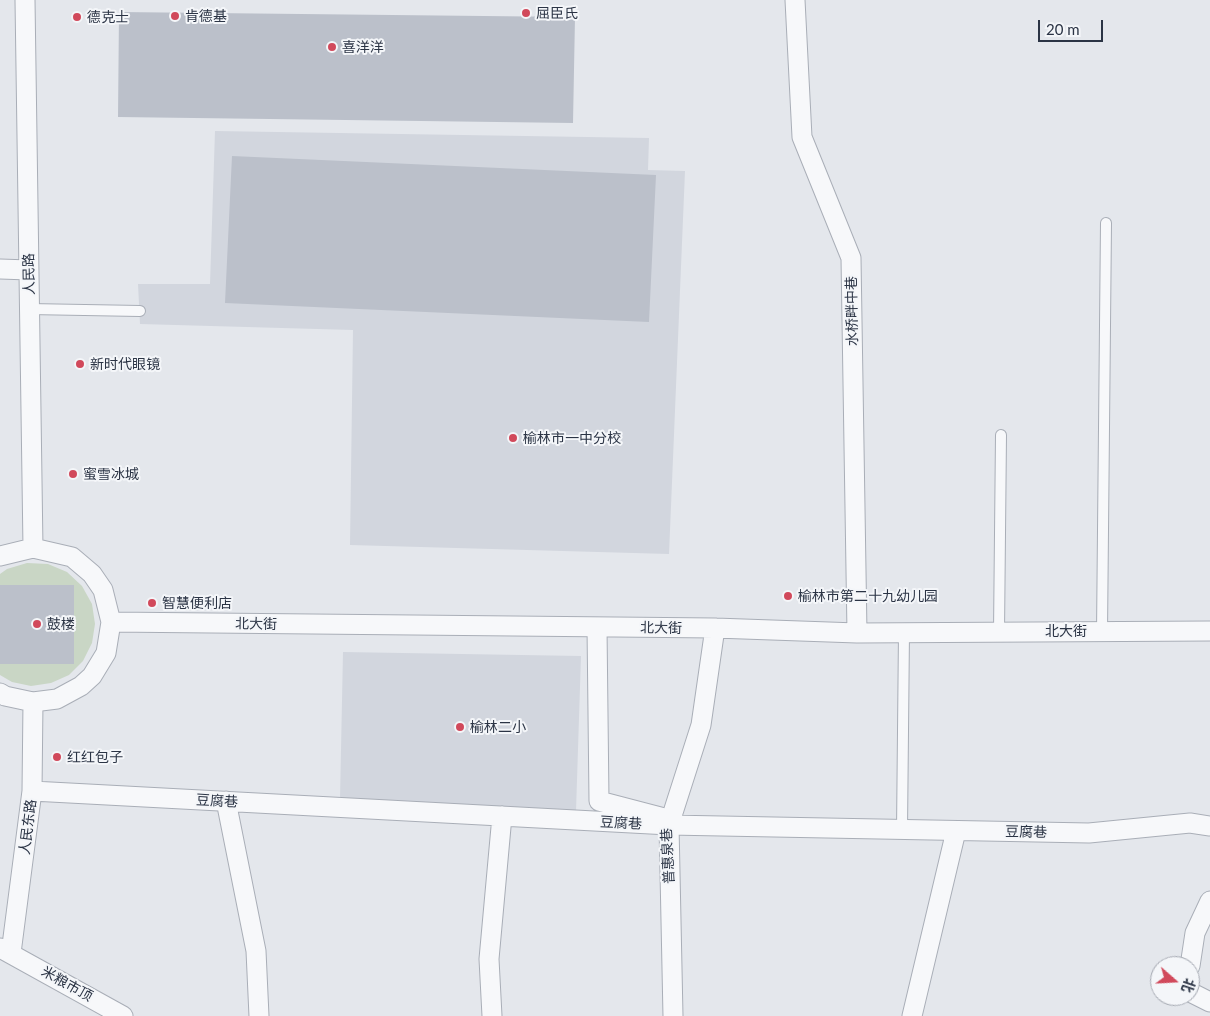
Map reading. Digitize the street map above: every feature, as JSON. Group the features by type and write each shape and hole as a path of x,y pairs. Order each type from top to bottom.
{"street":[{"name":"人民路","path":"25,0 33,548"},
{"name":"水桥畔中巷","path":"795,0 802,137 851,258 857,632"},
{"path":"0,269 29,270"},
{"path":"0,556 33,548 72,557 92,574 103,590 111,622 106,653 92,676 81,686 58,698 33,702 5,696 0,693"},
{"name":"北大街","path":"111,622 715,628 857,632 1210,631"},
{"name":"普惠泉巷","path":"597,627 599,801 664,818 669,825 673,1016"},
{"path":"669,825 701,725 715,628"},
{"name":"人民东路","path":"6,950 32,791 33,702"},
{"name":"豆腐巷","path":"32,791 669,825 1089,833 1190,823 1210,826"},
{"path":"226,801 256,951 259,1016"},
{"path":"492,1016 489,959 502,816"},
{"path":"912,1016 956,831"},
{"path":"1192,956 1195,933 1210,901"},
{"name":"米粮市顶","path":"6,950 123,1016"}],"lane":[{"path":"1102,632 1106,223"},
{"path":"29,309 140,311"},
{"path":"999,632 1001,435"},
{"path":"902,830 904,632"}],"shaded area":[{"name":"榆林市一中分校","path":"215,131 649,138 648,170 685,171 669,554 350,545 353,330 140,324 138,284 210,284"},
{"name":"榆林二小","path":"343,652 581,656 576,811 340,799"}],"green space":[{"path":"27,563 48,564 67,572 82,586 92,604 95,624 92,643 83,661 69,675 51,683 31,686 12,682 0,675 0,574 7,569"}],"building":[{"path":"119,12 575,17 573,123 118,117"},
{"path":"232,156 656,175 649,322 225,303"},
{"name":"鼓楼","path":"0,585 74,585 74,664 0,664"}],"place":[{"name":"屈臣氏","path":"526,13"},
{"name":"肯德基","path":"175,16"},
{"name":"德克士","path":"77,17"},
{"name":"喜洋洋","path":"332,47"},
{"name":"新时代眼镜","path":"80,364"},
{"name":"榆林市一中分校","path":"513,438"},
{"name":"蜜雪冰城","path":"73,474"},
{"name":"榆林市第二十九幼儿园","path":"788,596"},
{"name":"智慧便利店","path":"152,603"},
{"name":"鼓楼","path":"37,624"},
{"name":"榆林二小","path":"460,727"},
{"name":"红红包子","path":"57,757"}]}
